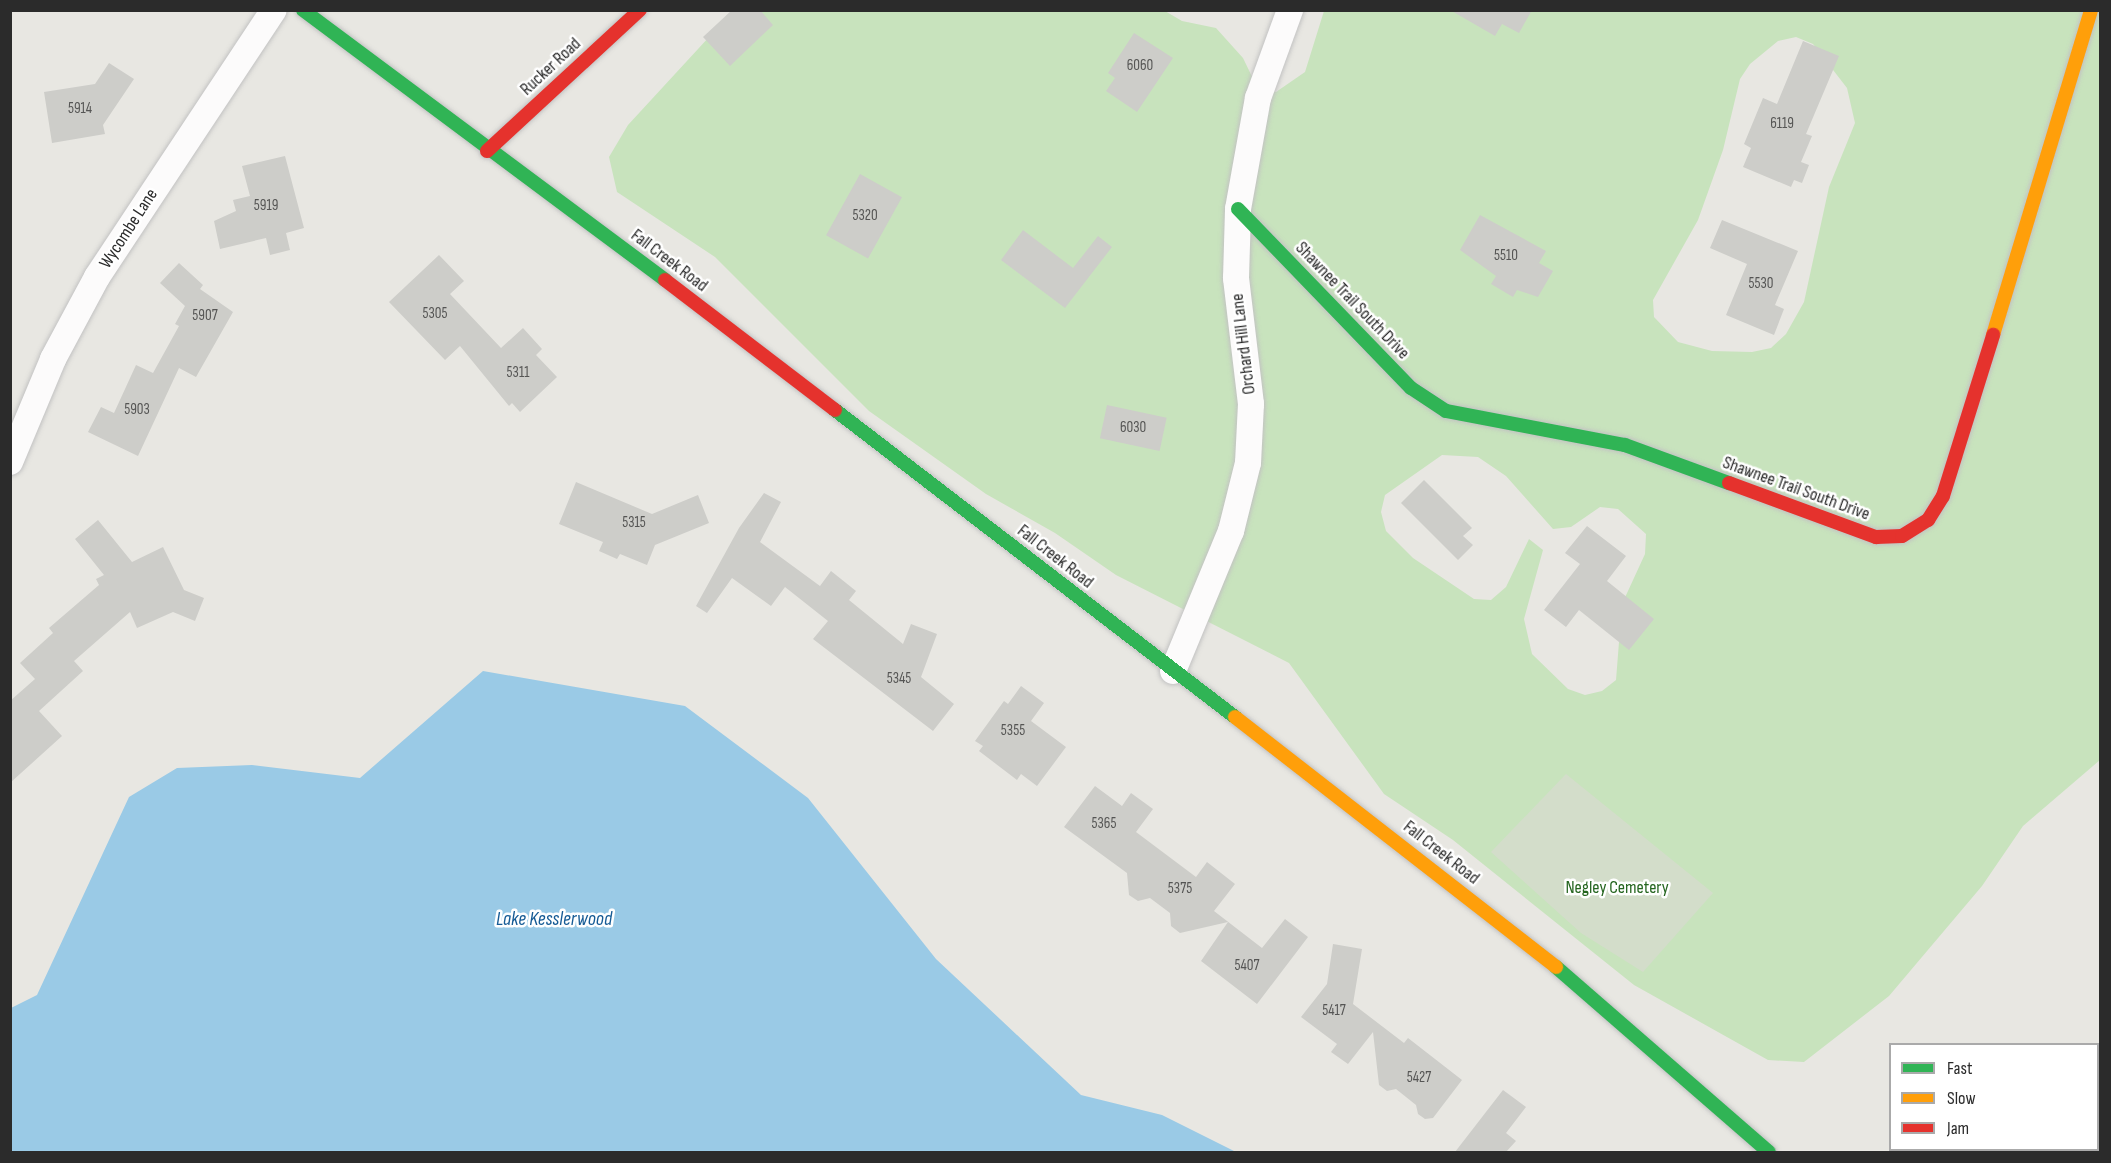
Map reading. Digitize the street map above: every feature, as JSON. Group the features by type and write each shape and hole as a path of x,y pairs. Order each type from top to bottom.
{"main road":[{"name":"Fall Creek Road","path":"303,10 488,151 718,320 1539,952 1769,1152"},
{"name":"Rucker Road","path":"488,151 640,10"},
{"name":"Shawnee Trail South Drive","path":"1238,209 1411,388 1446,411 1625,445 1876,537 1902,536 1928,520 1943,496 2090,23 2091,10"}],"street":[{"name":"Wycombe Lane","path":"10,462 38,392 81,306 117,245 274,10"},
{"name":"Orchard Hill Lane","path":"1173,671 1231,531 1248,463 1251,404 1236,278 1238,209 1258,98 1290,10"}],"green space":[{"path":"733,11 1165,11 1182,21 1216,28 1243,58 1258,89 1276,92 1305,72 1324,11 2100,11 2100,760 2023,826 1982,886 1889,996 1804,1062 1768,1060 1634,985 1453,840 1384,794 1289,663 1116,575 1055,533 986,494 869,411 715,257 617,192 609,157 628,125","holes":["1796,37 1813,44 1847,88 1855,123 1829,187 1804,302 1786,334 1771,348 1752,352 1712,351 1678,342 1654,317 1653,300 1698,220 1723,150 1740,79 1750,64 1778,41","1442,455 1478,457 1506,476 1553,529 1571,527 1600,507 1618,509 1646,534 1645,554 1622,604 1616,680 1602,691 1585,695 1568,689 1532,654 1524,619 1543,550 1529,539 1506,587 1491,600 1474,599 1413,558 1386,531 1381,512 1385,495"]},
{"name":"Negley Cemetery","path":"1566,774 1713,893 1643,972 1581,933 1491,852"}],"water":[{"name":"Lake Kesslerwood","path":"483,671 685,706 808,798 936,959 1081,1095 1162,1115 1236,1152 11,1152 11,1008 37,995 129,797 177,768 252,765 360,778"}],"building":[{"path":"732,10 760,10 773,25 730,66 703,37"},
{"path":"1450,10 1532,10 1519,33 1502,24 1495,36"},
{"path":"1134,33 1173,58 1137,112 1106,91 1115,78 1108,73"},
{"path":"1803,41 1839,56 1806,134 1812,136 1801,162 1809,165 1802,183 1794,180 1791,187 1743,167 1751,148 1744,144 1763,98 1777,104"},
{"path":"109,63 134,79 103,125 105,134 52,143 44,92 95,84"},
{"path":"285,156 304,228 286,233 290,250 270,255 266,238 220,249 214,221 236,211 233,200 250,196 242,166"},
{"path":"860,174 902,197 868,258 826,235"},
{"path":"1480,215 1546,251 1539,263 1553,271 1538,297 1517,290 1513,297 1491,284 1496,276 1460,250"},
{"path":"1722,220 1798,251 1775,305 1784,309 1774,335 1726,315 1747,264 1710,248"},
{"path":"1023,230 1073,268 1098,236 1112,247 1065,308 1001,260"},
{"path":"439,255 464,281 450,294 501,348 523,328 542,349 536,355 557,377 520,412 512,403 509,406 460,346 445,360 389,302"},
{"path":"179,263 203,285 200,289 233,312 196,377 179,368 138,456 88,432 101,407 114,413 136,365 153,373 179,326 175,324 185,306 160,283"},
{"path":"1107,405 1167,418 1160,451 1100,438"},
{"path":"1424,480 1472,528 1463,536 1473,545 1458,560 1401,503"},
{"path":"576,482 652,514 698,495 709,523 655,545 647,565 620,554 617,559 599,551 603,542 559,524"},
{"path":"764,493 781,502 760,542 820,586 831,571 856,591 849,600 903,644 911,624 937,634 921,677 954,704 933,731 813,639 828,621 785,587 771,606 732,578 707,613 696,606 739,528"},
{"path":"98,520 132,562 163,547 184,590 204,598 195,621 173,612 137,628 130,612 74,661 83,671 39,711 62,736 10,783 10,701 35,679 20,663 53,633 49,628 99,585 96,579 104,575 75,539"},
{"path":"1587,526 1626,556 1607,581 1654,619 1629,650 1579,610 1566,627 1544,610 1580,564 1565,553"},
{"path":"1021,686 1044,703 1031,721 1066,747 1037,786 1021,774 1017,780 979,751 983,746 975,741 1004,701 1008,704"},
{"path":"1095,786 1122,806 1131,793 1153,809 1136,832 1196,877 1207,862 1235,884 1214,911 1262,948 1285,919 1308,937 1257,1004 1201,961 1228,922 1180,933 1171,926 1170,913 1150,898 1138,901 1129,895 1127,873 1064,827"},
{"path":"1333,944 1362,949 1353,1004 1404,1043 1408,1038 1462,1080 1433,1118 1425,1119 1418,1114 1416,1105 1396,1089 1387,1091 1379,1085 1373,1032 1348,1064 1331,1052 1337,1044 1301,1017 1327,984"},
{"path":"1503,1090 1526,1107 1506,1133 1516,1141 1506,1152 1455,1152"}],"traffic: fast":[{"path":"303,10 665,280"},
{"path":"1238,209 1411,388 1446,411 1625,445 1729,483"},
{"path":"835,410 1235,717"},
{"path":"1556,967 1769,1152"}],"traffic: slow":[{"path":"1993,335 2091,10"},
{"path":"1235,717 1556,967"}],"traffic: jam":[{"path":"487,151 640,10"},
{"path":"665,280 835,410"},
{"path":"1729,483 1876,537 1902,536 1928,520 1943,496 1993,335"}]}
